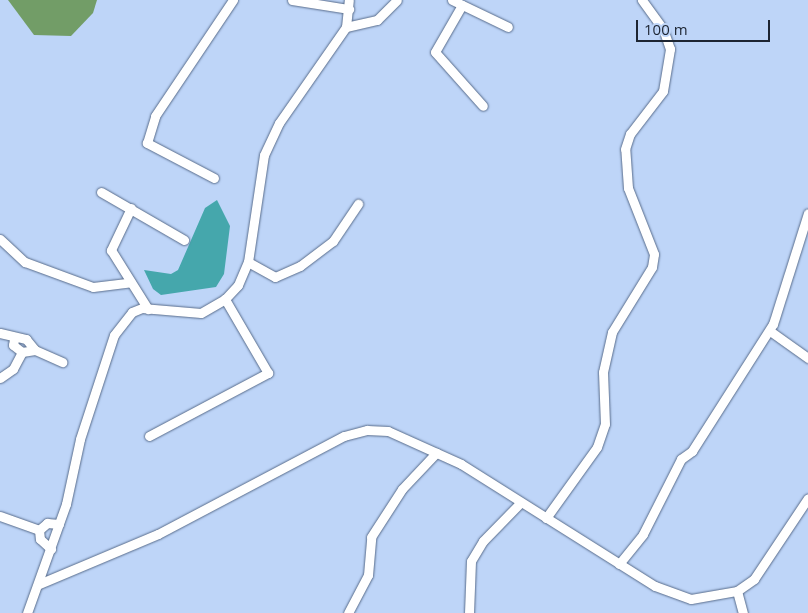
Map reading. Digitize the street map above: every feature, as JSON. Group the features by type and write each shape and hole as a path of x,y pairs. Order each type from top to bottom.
{"street":[{"path":"214,178 147,143 154,116 233,0"},
{"path":"27,613 59,524 114,335 132,312 148,309 201,313 226,299 248,262 256,190 272,136 346,27 349,4 292,0"},
{"path":"346,27 377,20 397,0"},
{"path":"452,0 508,27"},
{"path":"546,518 598,447 605,424 603,372 612,332 652,267 654,254 628,188 625,149 630,134 663,91 670,49 663,29 642,0"},
{"path":"462,5 435,52 483,106"},
{"path":"101,192 184,240"},
{"path":"248,262 275,277 300,266 333,241 358,204"},
{"path":"131,208 111,250 148,309"},
{"path":"619,564 644,534 681,459 692,451 770,331 808,214"},
{"path":"0,239 25,262 93,287 131,282"},
{"path":"149,436 268,373 226,299"},
{"path":"770,331 808,358"},
{"path":"0,333 14,339 26,339 35,350 62,362"},
{"path":"14,339 13,345 22,352 35,350"},
{"path":"0,378 13,369 22,352"},
{"path":"38,584 158,534 344,436 388,431 436,453 521,502 670,594 713,599 737,591 754,579 808,498"},
{"path":"348,613 368,574 371,537 402,489 436,453"},
{"path":"469,613 471,561 483,541 521,502"},
{"path":"0,516 38,530 51,549"},
{"path":"38,530 47,523 59,524"},
{"path":"737,591 743,613"}],"shaded area":[{"path":"8,0 97,0 93,13 71,36 34,35"},
{"path":"217,200 230,226 224,274 216,287 161,295 153,289 144,270 171,274 178,270 205,208"}]}
